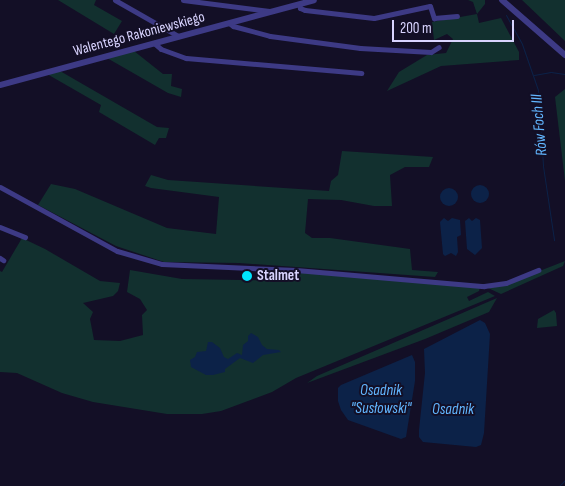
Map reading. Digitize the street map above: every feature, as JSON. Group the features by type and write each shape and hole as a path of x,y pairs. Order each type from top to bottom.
{"street":[{"path":"115,0 178,36"},
{"path":"183,0 271,11"},
{"name":"Walentego Rakoniewskiego","path":"0,85 314,0"},
{"path":"502,0 565,55"},
{"path":"299,4 300,8 305,10 374,18 430,6 434,18 457,16"},
{"path":"229,23 233,26 270,36 360,48 431,52 439,47"},
{"path":"154,43 161,49 186,58 361,73"},
{"path":"0,187 117,251 162,264 296,270 484,286 506,283 539,270"},
{"path":"0,227 25,237"}],"green space":[{"path":"58,0 96,0 94,5 122,21 114,34"},
{"path":"468,0 485,0 485,4 477,14 473,2"},
{"path":"522,0 565,0 565,41 543,20"},
{"path":"477,14 479,23 501,18 519,52 519,60 441,66 387,91 399,72 427,55 446,53 453,39 447,34 434,40 432,22"},
{"path":"134,51 163,74 172,74 171,86 182,89 181,97 168,93 107,58"},
{"path":"60,71 157,127 169,128 166,138 159,138 155,145 99,112 101,105 47,74"},
{"path":"565,89 565,181 555,97"},
{"path":"342,151 433,157 429,167 405,167 390,175 392,206 374,206 341,200 308,199 305,233 312,238 330,238 410,249 412,270 438,272 435,277 239,263 164,262 116,246 38,205 51,184 75,189 167,228 216,234 219,197 145,186 151,175 168,180 329,191 331,181 338,175"},
{"path":"22,238 100,281 120,283 118,291 113,296 83,303 93,312 90,319 94,340 120,341 143,335 142,315 147,310 140,299 127,292 130,270 182,279 297,281 298,272 480,287 479,291 467,297 469,301 488,292 495,296 296,378 272,392 221,411 202,414 167,414 93,402 62,393 17,373 0,372 0,271 2,272"},
{"path":"565,261 563,266 501,294 488,288 509,283"},
{"path":"497,298 489,312 425,339 307,383 317,376"},
{"path":"554,310 557,326 537,328 538,319"}],"water":[{"path":"476,185 484,185 489,190 487,201 476,203 471,198 471,190"},
{"path":"445,188 453,188 458,193 456,204 445,206 440,201 440,193"},
{"path":"444,218 448,221 452,218 460,220 461,235 457,237 458,252 456,256 451,253 445,256 443,254 440,222"},
{"path":"469,218 472,221 476,218 480,220 482,248 475,255 467,249 465,221"},
{"name":"Osadnik","path":"480,320 485,323 490,334 484,433 481,445 476,447 423,442 419,437 419,430 425,373 424,349"},
{"path":"251,333 258,337 262,345 267,349 279,350 281,352 263,355 253,363 240,358 225,369 225,372 213,375 206,375 191,367 190,360 195,357 197,352 206,351 208,342 212,342 220,348 224,357 228,359 237,353 242,355 243,345 248,341 248,336"},
{"name":"Osadnik \"Susłowski\"","path":"412,355 415,362 415,381 406,437 401,439 348,420 341,410 338,401 338,388 341,385"}],"waterway":[{"name":"Rów Foch III","path":"506,15 522,44 538,90 543,166 554,240"},
{"path":"534,75 551,72 565,74"},
{"path":"559,486 565,480"}],"place":[{"name":"Stalmet","path":"247,276"}]}
